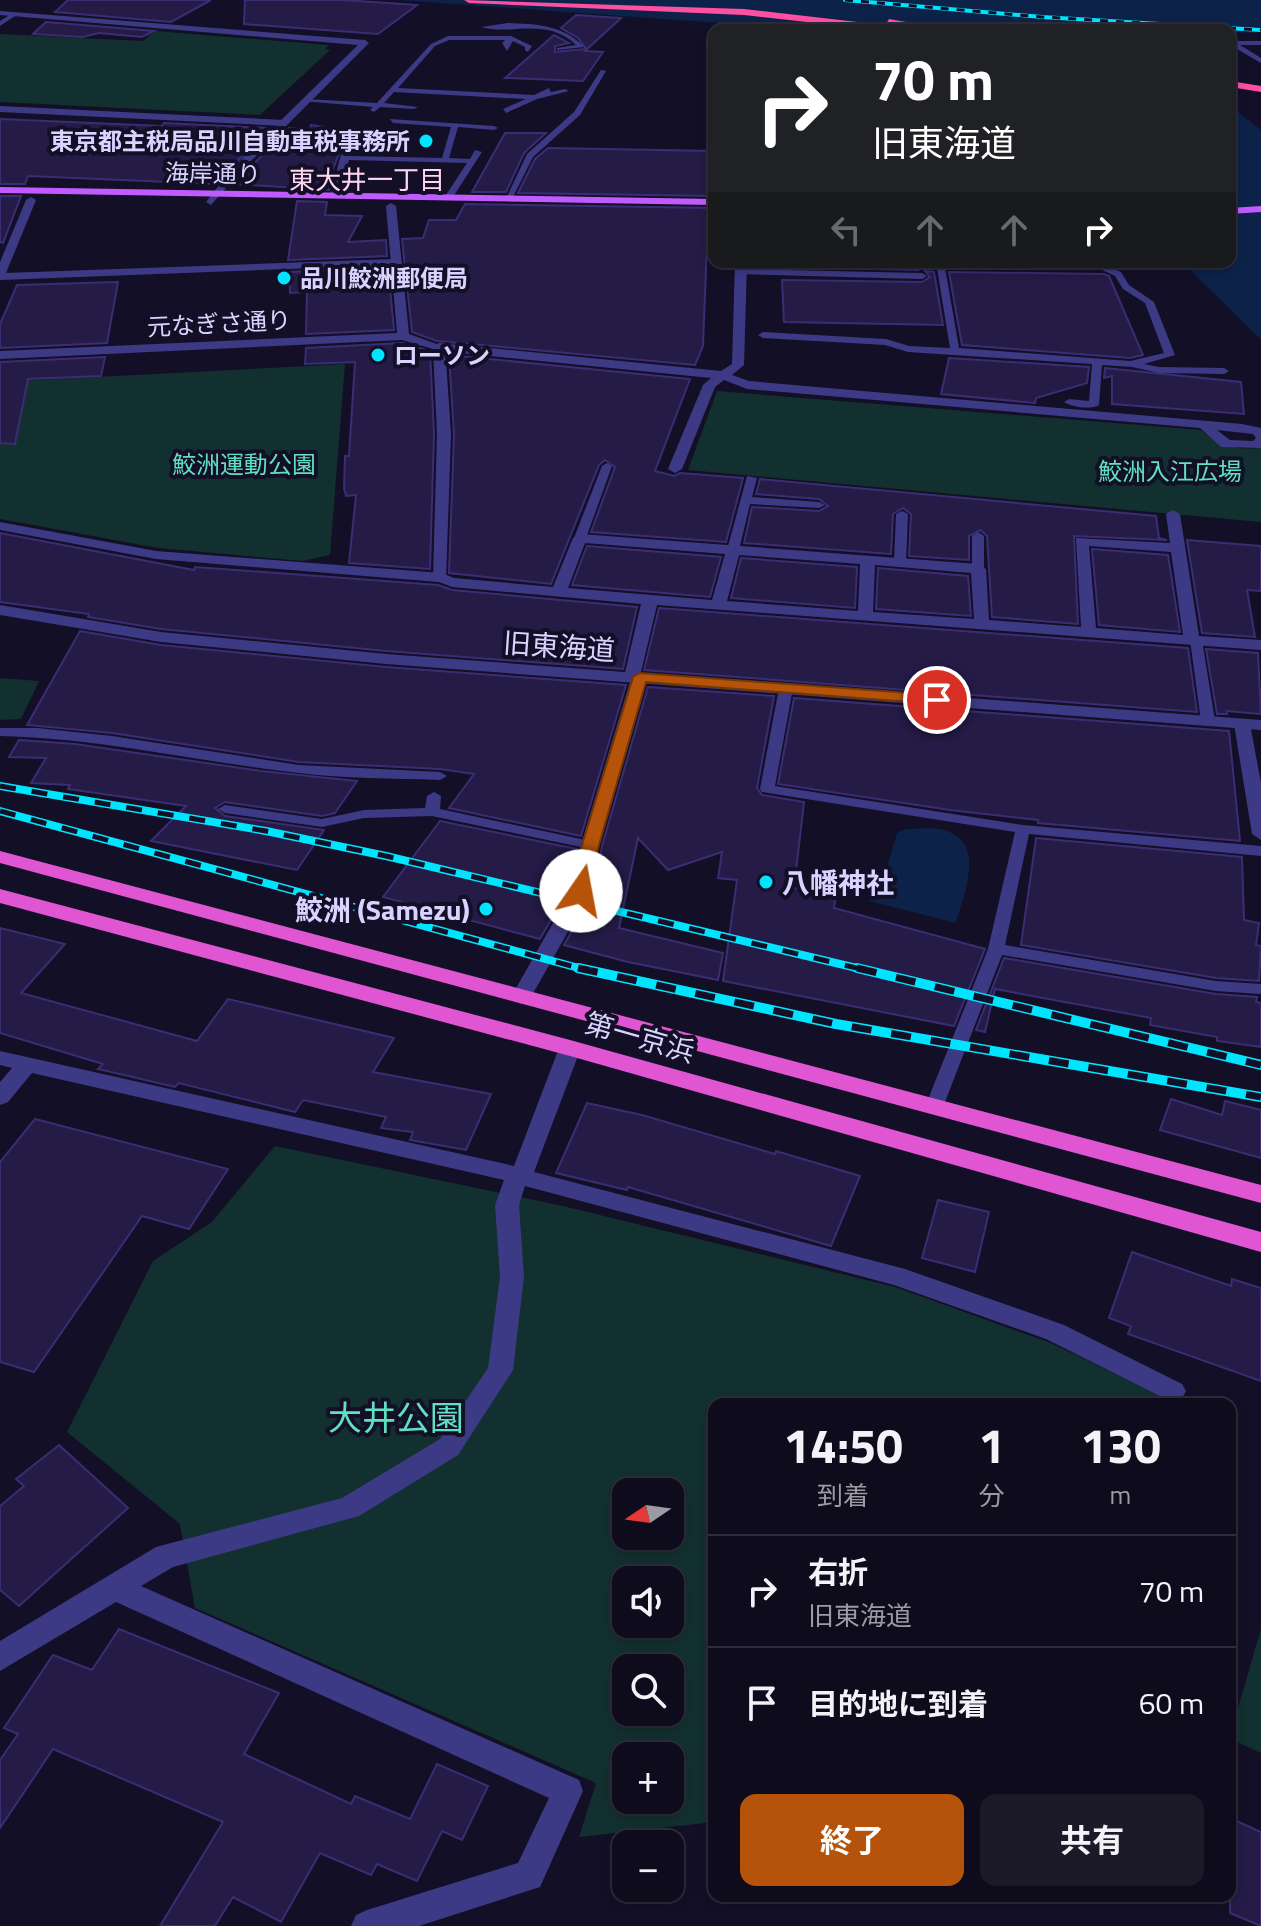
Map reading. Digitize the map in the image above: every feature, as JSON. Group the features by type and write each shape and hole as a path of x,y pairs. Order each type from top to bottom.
{"highway":[{"path":"469,0 744,12 851,24"},
{"path":"705,0 898,24"},
{"path":"1236,78 1261,82"},
{"path":"1236,85 1261,89"},
{"name":"第一京浜","path":"0,857 1261,1194"},
{"name":"第一京浜","path":"0,896 570,1048 1261,1242"}],"main road":[{"name":"海岸通り","path":"0,190 391,206 708,212"},
{"name":"海岸通り","path":"0,199 333,195 708,202"},
{"path":"1236,202 1261,201"},
{"path":"1236,211 1261,209"}],"street":[{"path":"0,13 365,43 214,198"},
{"path":"0,109 284,123"},
{"path":"31,200 0,276 394,262"},
{"path":"391,206 403,336"},
{"path":"675,469 709,385 738,365 741,268"},
{"name":"元なぎさ通り","path":"0,355 403,336 439,347 722,375 747,385 868,392 1205,426 1226,444 1256,445 1261,438"},
{"path":"439,347 444,434 441,578"},
{"path":"1173,514 1194,640"},
{"path":"0,526 156,555 441,578 452,582 650,600 1261,645"},
{"path":"559,592 580,538 978,569 982,625"},
{"path":"1089,633 1081,541 1180,548"},
{"path":"718,605 733,550"},
{"path":"865,616 868,561"},
{"path":"521,997 581,891 590,845 636,677 650,600"},
{"name":"旧東海道","path":"0,610 161,637 386,659 1252,724"},
{"path":"1252,724 1261,834"},
{"path":"0,1657 166,1556 349,1508 449,1447 500,1370 512,1277 507,1205 570,1048"},
{"path":"0,1058 519,1176 897,1276 1055,1332 1173,1391"},
{"path":"0,1097 26,1065"},
{"path":"115,1588 568,1791 529,1876 367,1926"}],"lane":[{"path":"0,24 15,14"},
{"path":"376,107 433,45 471,29 518,26 566,35 580,49"},
{"path":"448,38 511,38 529,46 528,50"},
{"path":"503,49 511,38"},
{"path":"1236,43 1261,43"},
{"path":"1236,45 1261,61"},
{"path":"559,49 595,51"},
{"path":"508,199 530,156 577,113 603,71"},
{"path":"391,90 498,87"},
{"path":"475,89 533,93 565,91"},
{"path":"393,121 494,127 502,111 533,93 549,90"},
{"path":"306,101 414,107"},
{"path":"445,160 455,125"},
{"path":"333,195 351,142"},
{"path":"448,198 478,152"},
{"path":"344,158 472,161"},
{"path":"761,268 922,276"},
{"path":"941,268 955,351"},
{"path":"1104,268 1118,274 1126,287 1149,302 1170,355 1130,364"},
{"path":"763,335 886,342 908,349 1130,364 1159,370 1224,371"},
{"path":"1069,402 1094,405 1097,363"},
{"path":"580,538 607,466"},
{"path":"733,550 751,478"},
{"path":"745,500 819,505"},
{"path":"900,563 902,514"},
{"path":"978,536 978,569"},
{"path":"1194,640 1208,721"},
{"path":"786,688 767,789 1023,829 1261,851"},
{"path":"0,732 28,731 163,747 300,769 440,776"},
{"path":"432,812 434,796"},
{"path":"225,809 322,823 364,814 432,812 590,845"},
{"path":"934,1107 996,949 1023,829"},
{"path":"996,949 1216,986 1261,989"}],"green space":[{"path":"155,31 329,45 325,49 330,50 260,115 0,102 0,34 143,41"},
{"name":"鮫洲運動公園","path":"345,364 330,555 302,561 158,548 0,519 0,382"},
{"name":"鮫洲入江広場","path":"717,391 1201,430 1229,446 1261,448 1261,522 688,470"},
{"path":"0,678 39,681 21,719 0,720"},
{"name":"大井公園","path":"275,1146 563,1206 895,1287 1051,1343 1166,1398 708,1398 708,1823 612,1830 612,1833 579,1837 596,1783 195,1608 180,1524 67,1432 153,1261 212,1222"},
{"path":"1261,1629 1261,1753 1236,1742 1236,1714"}],"water":[{"path":"400,0 1261,0 1261,28 1254,26 1257,33 1236,32 1236,24 732,24"},
{"path":"1236,111 1261,130 1261,340 1188,268 1236,268"},
{"path":"906,829 944,830 957,836 965,845 969,869 956,923 869,901 885,874 897,833"}],"building":[{"path":"68,0 211,0 171,22 55,12"},
{"path":"245,0 343,0 417,5 378,34 244,24"},
{"path":"576,15 621,18 585,51 603,52 583,81 505,78 554,35 569,43 555,46 555,52 586,49 578,38 561,28"},
{"path":"46,22 154,31 142,37 99,33 83,37 33,34"},
{"path":"0,119 268,128 216,184 28,176 25,184 0,184"},
{"path":"311,125 338,129 338,132 359,132 354,139 345,139 331,174 329,190 234,184 289,128 310,129"},
{"path":"505,133 546,133 524,153 506,192 472,192"},
{"path":"548,148 708,151 708,196 518,193 535,159"},
{"path":"0,196 21,196 3,243 0,242"},
{"path":"297,201 327,202 325,215 362,216 348,242 386,240 387,256 288,260"},
{"path":"465,204 708,208 703,346 695,365 437,341 412,332 402,239 423,238 429,220 456,220"},
{"path":"388,268 394,330 306,334 307,292 290,293 289,272"},
{"path":"918,268 918,270 871,269"},
{"path":"925,271 934,272 943,325 784,322 782,280 922,282 930,277"},
{"path":"949,272 1109,276 1143,355 1130,358 962,345"},
{"path":"118,282 107,343 0,348 0,324 17,285"},
{"path":"402,343 430,351 434,434 430,569 349,563 356,495 346,496 344,488 355,362 305,364 306,348"},
{"path":"449,355 690,379 655,471 674,476 680,473 743,478 726,542 591,532 615,467 605,460 599,465 551,584 449,573 454,434"},
{"path":"105,357 101,376 28,379 15,444 0,443 0,362"},
{"path":"949,358 1089,367 1087,383 1036,398 1035,403 941,394"},
{"path":"1105,368 1241,382 1244,414 1112,404 1112,376 1104,378"},
{"path":"760,479 1156,516 1159,538 1167,540 1074,536 1078,624 992,617 987,536 980,530 969,536 969,560 909,556 911,514 903,508 893,514 891,554 744,543 752,507 819,511 828,506 819,499 756,494"},
{"path":"0,533 194,570 195,567 438,585 452,590 637,607 623,669 386,651 161,629 88,617 89,614 0,602"},
{"path":"1187,540 1261,546 1261,591 1247,590 1255,637 1202,633"},
{"path":"587,546 721,557 710,597 572,585"},
{"path":"1092,549 1168,555 1180,632 1099,625"},
{"path":"741,558 857,567 855,608 731,598"},
{"path":"878,568 968,576 971,616 876,609"},
{"path":"659,608 1188,648 1197,712 644,670"},
{"path":"80,631 161,645 386,667 626,685 581,836 449,808 474,774 440,769 299,762 112,733 27,725"},
{"path":"1206,649 1258,653 1261,714 1227,711 1227,714 1217,714"},
{"path":"648,687 774,696 757,788 762,795 804,802 794,888 836,892 834,908 985,949 954,1026 723,981 737,880 718,878 722,852 668,870 638,838 619,928 723,953 718,980 564,945 594,892 602,846"},
{"path":"794,698 1229,731 1240,841 1038,823 1038,820 778,784"},
{"path":"19,740 75,744 261,771 357,781 335,813 322,816 225,802 215,808 225,816 324,830 297,870 151,841 186,806 68,789 70,785 31,783 46,758 9,757"},
{"path":"440,821 577,849 568,890 540,939 383,897"},
{"path":"1036,838 1242,857 1244,920 1259,923 1256,945 1261,946 1259,981 1216,978 1021,945"},
{"path":"0,928 65,944 21,993 197,1041 228,999 394,1038 373,1072 491,1094 466,1150 410,1140 413,1132 381,1128 386,1117 303,1100 295,1112 179,1083 175,1087 98,1069 103,1064 0,1033"},
{"path":"1004,958 1216,994 1257,997 1256,1002 1261,1003 1261,1047 1217,1041 1217,1037 1150,1025 1151,1018 995,989 985,1032 976,1030"},
{"path":"1171,1099 1222,1115 1225,1101 1261,1110 1261,1158 1160,1130"},
{"path":"587,1103 642,1115 860,1176 831,1246 628,1187 627,1190 556,1173"},
{"path":"35,1119 228,1169 189,1229 142,1216 34,1372 0,1362 0,1162"},
{"path":"938,1200 989,1212 975,1272 922,1258"},
{"path":"1132,1252 1231,1286 1232,1279 1261,1288 1261,1381 1128,1334 1131,1326 1109,1318"},
{"path":"59,1445 128,1508 19,1606 0,1590 0,1506 24,1486 16,1479"},
{"path":"119,1629 279,1693 244,1754 351,1804 355,1796 410,1819 437,1764 488,1786 462,1840 442,1831 417,1881 377,1864 371,1875 320,1853 281,1922 233,1897 215,1926 160,1926 223,1822 53,1749 0,1828 0,1760 18,1734 4,1728 53,1655 92,1670"},
{"path":"1236,1821 1261,1832 1261,1926 1230,1913 1230,1902 1236,1902"}],"railway":[{"path":"845,0 1160,24"},
{"path":"1236,29 1261,30"},
{"path":"0,786 266,831 386,856 865,970"},
{"path":"0,811 581,969"},
{"path":"857,968 1261,1065"},
{"path":"581,969 836,1024 1261,1097"},
{"path":"581,969 586,970"}],"place":[{"name":"東京都主税局品川自動車税事務所","path":"426,141"},
{"name":"品川鮫洲郵便局","path":"284,278"},
{"name":"ローソン","path":"378,355"},
{"name":"八幡神社","path":"766,882"},
{"name":"鮫洲 (Samezu)","path":"486,909"}],"district":[{"name":"東大井一丁目","path":"367,179"}],"route":[{"path":"581,891 590,845 640,677 937,700"}]}
